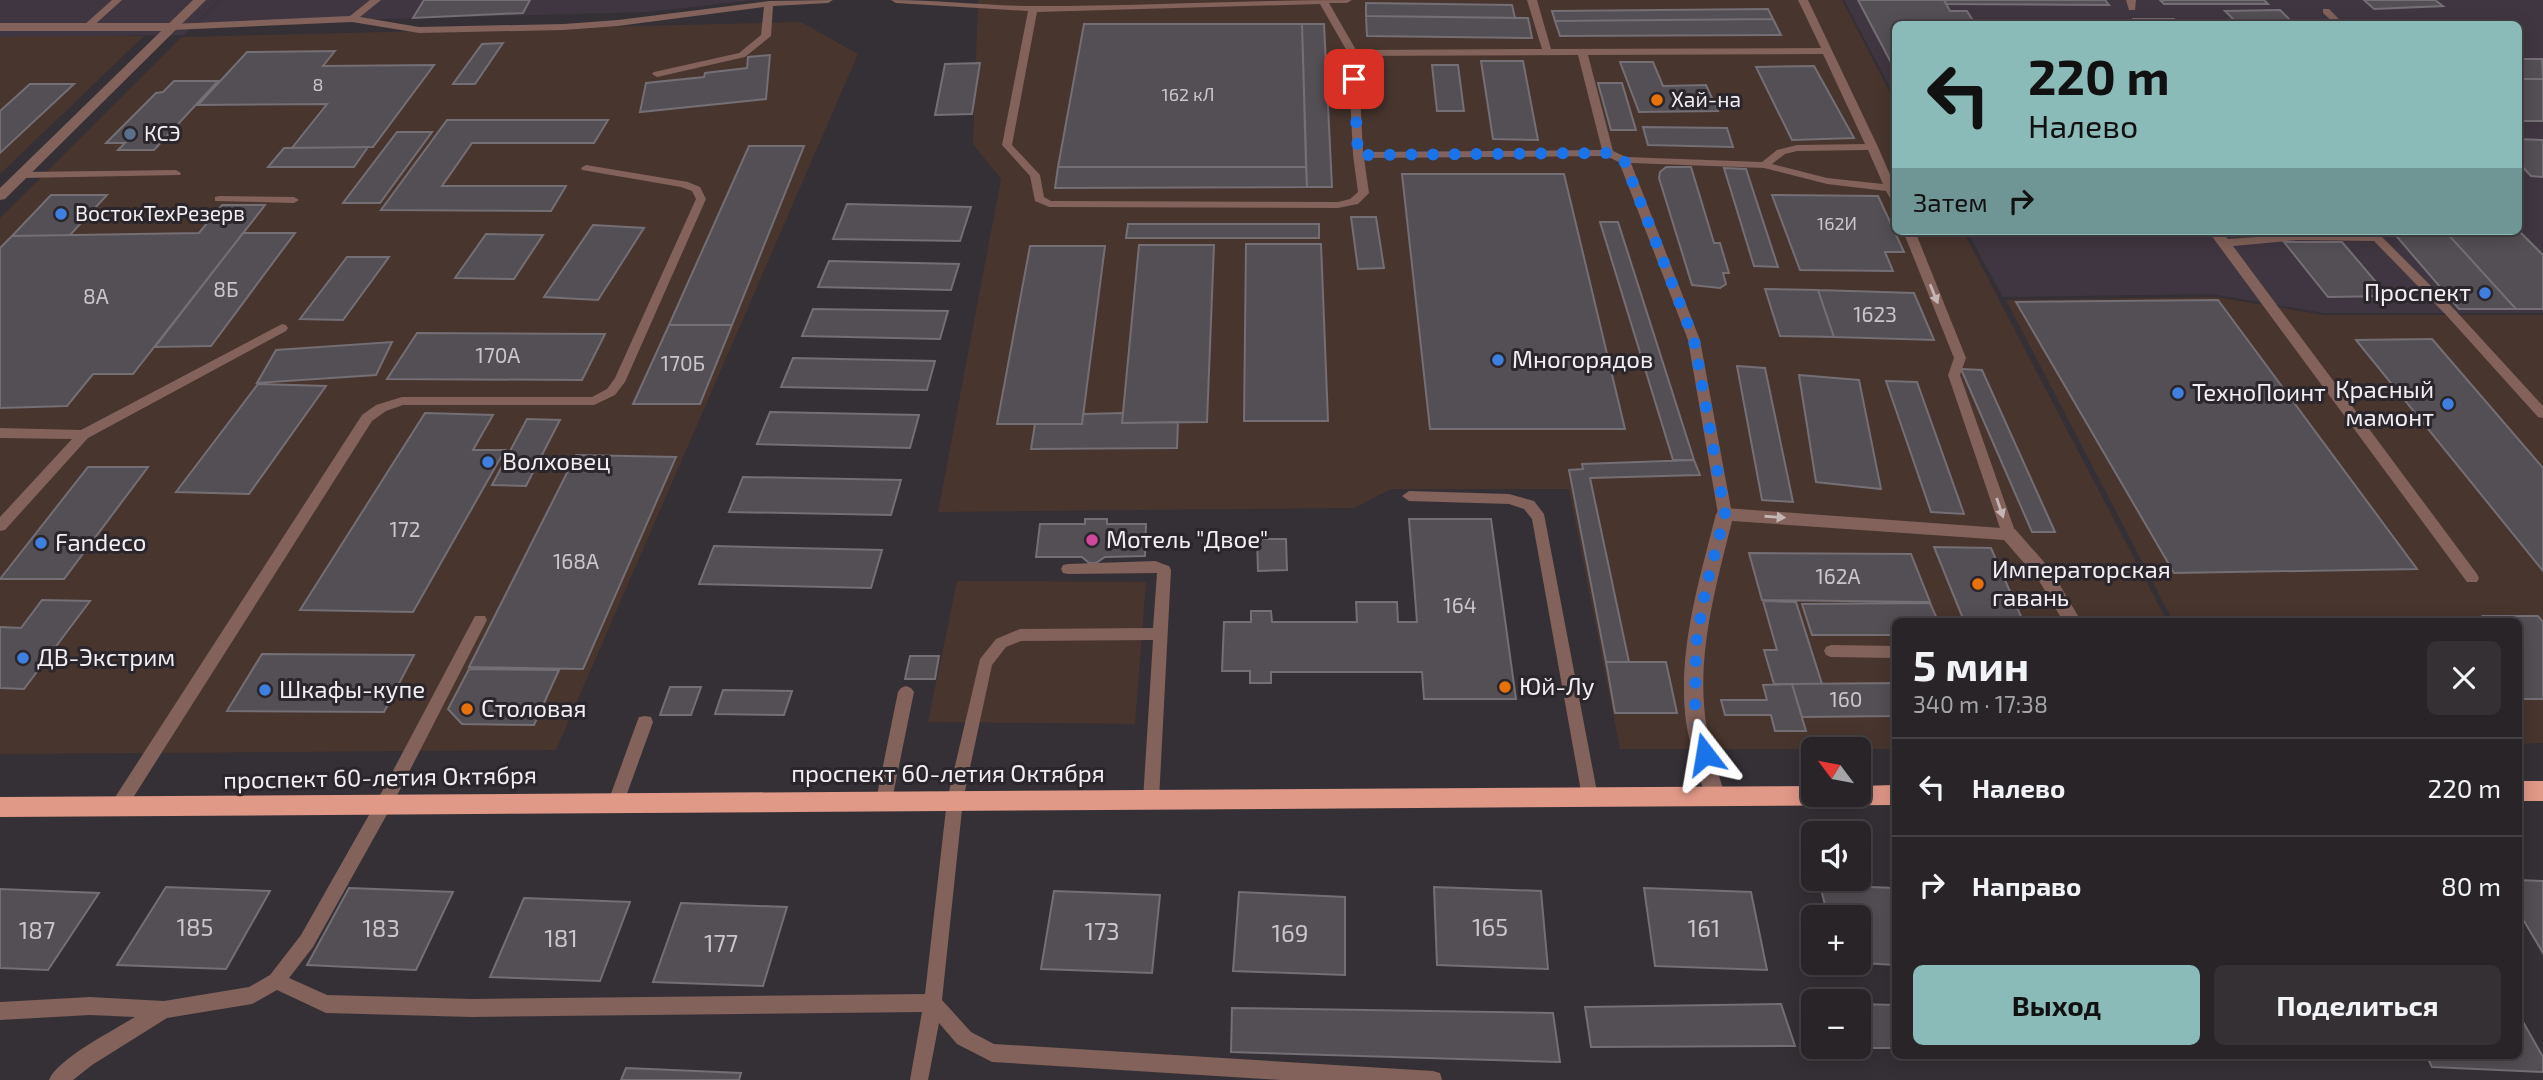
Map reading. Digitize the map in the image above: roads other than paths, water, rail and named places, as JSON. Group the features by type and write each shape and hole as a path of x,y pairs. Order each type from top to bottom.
{"highway":[{"path":"2522,791 2543,791"},
{"name":"проспект 60-летия Октября","path":"0,807 1892,795"}],"street":[{"path":"0,196 200,0"},
{"path":"0,27 172,27"},
{"path":"1715,796 1695,712 1696,643 1706,587 1725,514 2008,534 2037,562 2055,586 2071,618"}],"lane":[{"path":"87,27 117,0"},
{"path":"352,19 376,0"},
{"path":"172,27 352,19 419,30 564,27 828,0"},
{"path":"896,0 1033,9 1347,0"},
{"path":"1532,0 1547,51"},
{"path":"1803,0 1892,191"},
{"path":"1033,9 1007,145 1035,175 1039,199 1049,204 1338,205 1354,202 1364,193 1358,155 1353,53 1324,2"},
{"path":"657,74 742,55 766,36 769,4"},
{"path":"2326,11 2337,21"},
{"path":"1582,51 1608,153"},
{"path":"1353,53 1827,51"},
{"path":"1764,165 1781,152 1797,148 1873,147"},
{"path":"1358,155 1608,153 1624,160 1764,165 1827,181 1892,193"},
{"path":"1624,160 1694,340 1725,514"},
{"path":"118,807 367,418 381,408 402,401 594,401 611,392 621,379 701,199 696,189 684,184 586,169"},
{"path":"22,175 176,173"},
{"path":"219,199 294,200"},
{"path":"1911,235 1960,358 1954,375 2008,534"},
{"path":"2218,235 2472,578"},
{"path":"2225,243 2373,235 2451,313 2543,414"},
{"path":"0,526 83,435 282,328"},
{"path":"0,433 83,435"},
{"path":"1409,496 1509,499 1529,505 1539,518 1590,797"},
{"path":"1068,569 1155,566 1164,570 1151,800"},
{"path":"0,1011 90,1006 164,1010 251,995 276,981 307,941 384,804 480,620"},
{"path":"919,1080 933,1003 955,800 985,663 1000,643 1020,635 1162,634"},
{"path":"1831,651 1892,652"},
{"path":"884,800 906,692"},
{"path":"616,802 645,722"},
{"path":"276,981 326,1004 472,1008 933,1003 964,1038 992,1053 1433,1080"},
{"path":"58,1080 85,1058 164,1010"}],"place":[{"name":"Хай-на","path":"1657,100"},
{"name":"КСЭ","path":"130,134"},
{"name":"ВостокТехРезерв","path":"61,214"},
{"name":"Проспект","path":"2485,293"},
{"name":"Многорядов","path":"1498,360"},
{"name":"ТехноПоинт","path":"2178,393"},
{"name":"Красный мамонт","path":"2448,404"},
{"name":"Волховец","path":"488,462"},
{"name":"Мотель \"Двое\"","path":"1092,540"},
{"name":"Fandeco","path":"41,543"},
{"name":"Императорская гавань","path":"1978,584"},
{"name":"ДВ-Экстрим","path":"23,658"},
{"name":"Юй-Лу","path":"1505,687"},
{"name":"Шкафы-купе","path":"265,690"},
{"name":"Столовая","path":"467,709"}]}
